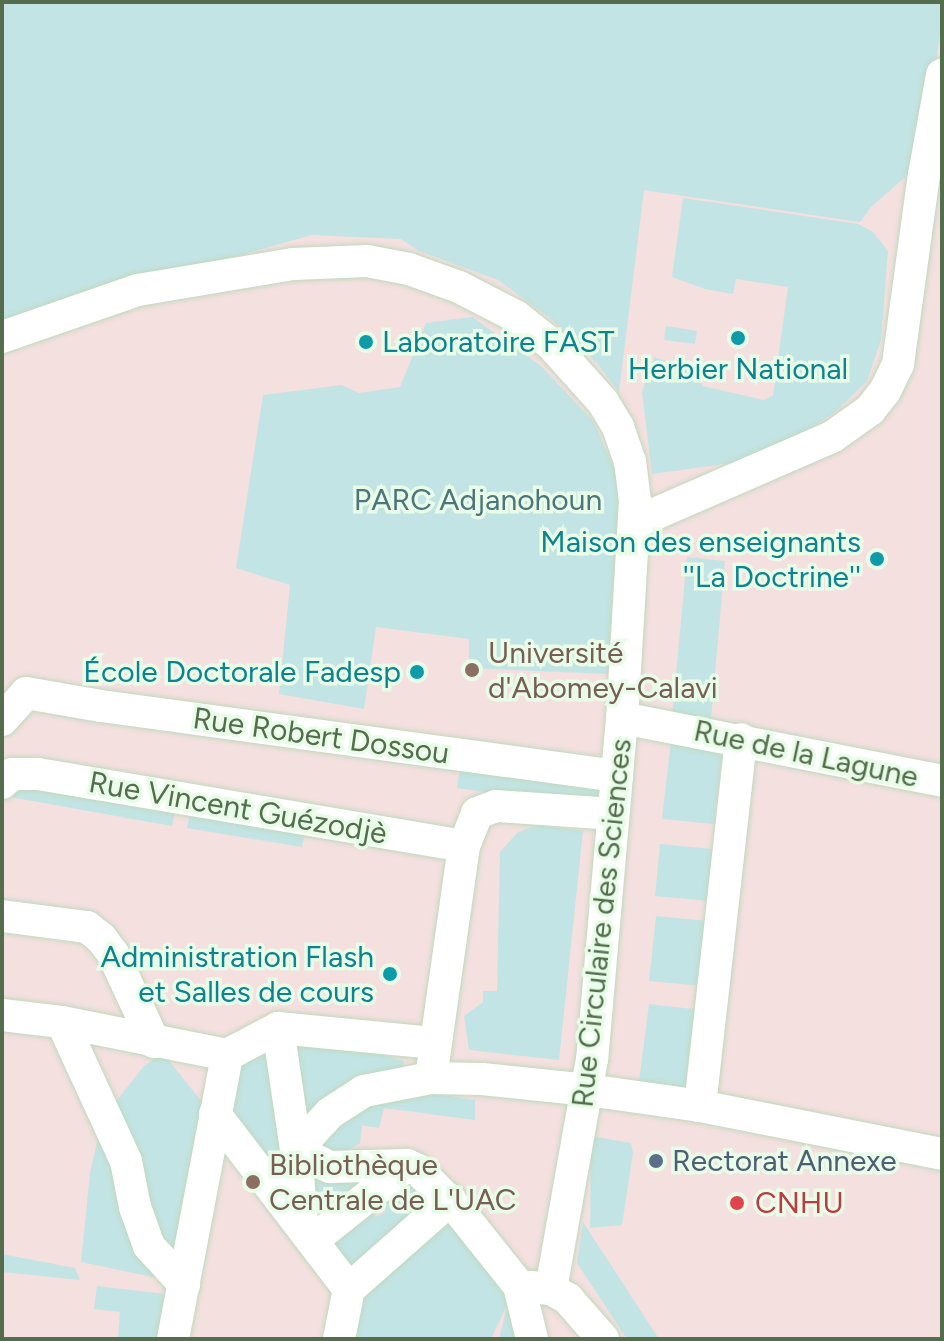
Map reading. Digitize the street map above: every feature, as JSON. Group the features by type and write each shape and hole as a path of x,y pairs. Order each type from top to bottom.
{"lane":[{"path":"634,523 832,437 870,410 885,391 898,364 933,175 942,75"},
{"name":"Rue Circulaire des Sciences","path":"2,337 138,290 293,264 367,261 409,269 459,287 517,317 551,344 603,402 618,427 630,461 634,523 622,718 588,1090 532,1306"},
{"name":"Rue Robert Dossou","path":"2,720 26,693 101,706 617,776"},
{"name":"Rue de la Lagune","path":"622,718 942,781"},
{"path":"700,1106 741,739"},
{"name":"Rue Vincent Guézodjè","path":"7,778 38,774 464,846"},
{"path":"431,1078 464,846 477,813 485,808 613,814"},
{"path":"2,916 87,927 101,938 113,954 154,1042"},
{"path":"2,1015 62,1022 227,1055 278,1028 435,1043"},
{"path":"62,1022 126,1161 135,1207 149,1246 184,1284"},
{"path":"278,1028 308,1232"},
{"path":"173,1339 227,1055"},
{"path":"296,1150 330,1113 364,1091 431,1078 482,1079 588,1090 700,1106 942,1154"},
{"path":"215,1114 349,1289"},
{"path":"296,1150 330,1167 350,1170 407,1165 418,1170 450,1200 532,1306 568,1299 603,1339"},
{"path":"308,1232 407,1165"},
{"path":"339,1339 349,1289 450,1200"}],"shaded area":[{"name":"Université d'Abomey-Calavi","path":"2,2 942,2 942,1339 2,1339"}],"green space":[{"path":"2,2 942,2 942,20 925,140 910,173 871,207 860,222 644,190 619,392 597,363 550,318 498,280 419,251 401,239 312,235 41,311 2,326"},
{"path":"683,198 858,224 873,232 888,251 881,340 867,381 836,411 803,434 732,463 652,474 642,392 654,357 701,372 702,386 764,400 773,395 788,287 736,279 733,294 705,289 672,277"},
{"name":"PARC Adjanohoun","path":"472,317 540,365 594,422 619,481 608,674 469,668 469,639 376,627 364,709 279,694 290,585 236,568 263,395 342,385 359,393 400,387 426,323"},
{"path":"666,326 697,331 695,344 664,340"},
{"path":"687,557 725,561 711,719 672,716"},
{"path":"671,740 723,746 714,824 662,819"},
{"path":"461,760 603,781 600,808 457,788"},
{"path":"13,783 175,812 172,826 10,797"},
{"path":"190,813 305,831 302,847 187,828"},
{"path":"539,825 583,831 559,1060 469,1050 464,1016 483,1002 483,991 497,991 500,852 518,832"},
{"path":"660,844 713,849 708,901 655,896"},
{"path":"656,916 708,921 702,986 649,981"},
{"path":"649,1004 701,1010 692,1088 639,1081"},
{"path":"275,1035 288,1143 255,1166 225,1114 235,1068"},
{"path":"294,1036 341,1042 404,1061 403,1077 297,1141"},
{"path":"163,1053 206,1107 176,1282 81,1262 90,1173 102,1119 144,1066"},
{"path":"422,1092 475,1100 475,1120 384,1108 379,1128 362,1125 360,1143 341,1155 309,1140 359,1097"},
{"path":"591,1136 631,1143 633,1153 622,1225 590,1228"},
{"path":"309,1165 390,1173 318,1225"},
{"path":"408,1171 442,1203 357,1282 328,1234 366,1205 376,1217 386,1211 375,1195"},
{"path":"440,1213 513,1291 525,1339 499,1339 508,1303 491,1339 359,1339 346,1326 350,1301"},
{"path":"583,1222 659,1339 627,1339 577,1263"},
{"path":"2,1254 75,1268 80,1280 2,1272"},
{"path":"97,1286 174,1295 164,1339 118,1339 120,1312 94,1309"}],"place":[{"name":"Herbier National","path":"738,338"},
{"name":"Laboratoire FAST","path":"366,342"},
{"name":"Maison des enseignants ''La Doctrine''","path":"877,559"},
{"name":"Université d'Abomey-Calavi","path":"472,670"},
{"name":"École Doctorale Fadesp","path":"417,672"},
{"name":"Administration Flash et Salles de cours","path":"390,974"},
{"name":"Rectorat Annexe","path":"656,1161"},
{"name":"Bibliothèque Centrale de L'UAC","path":"253,1182"},
{"name":"CNHU","path":"737,1203"}]}
